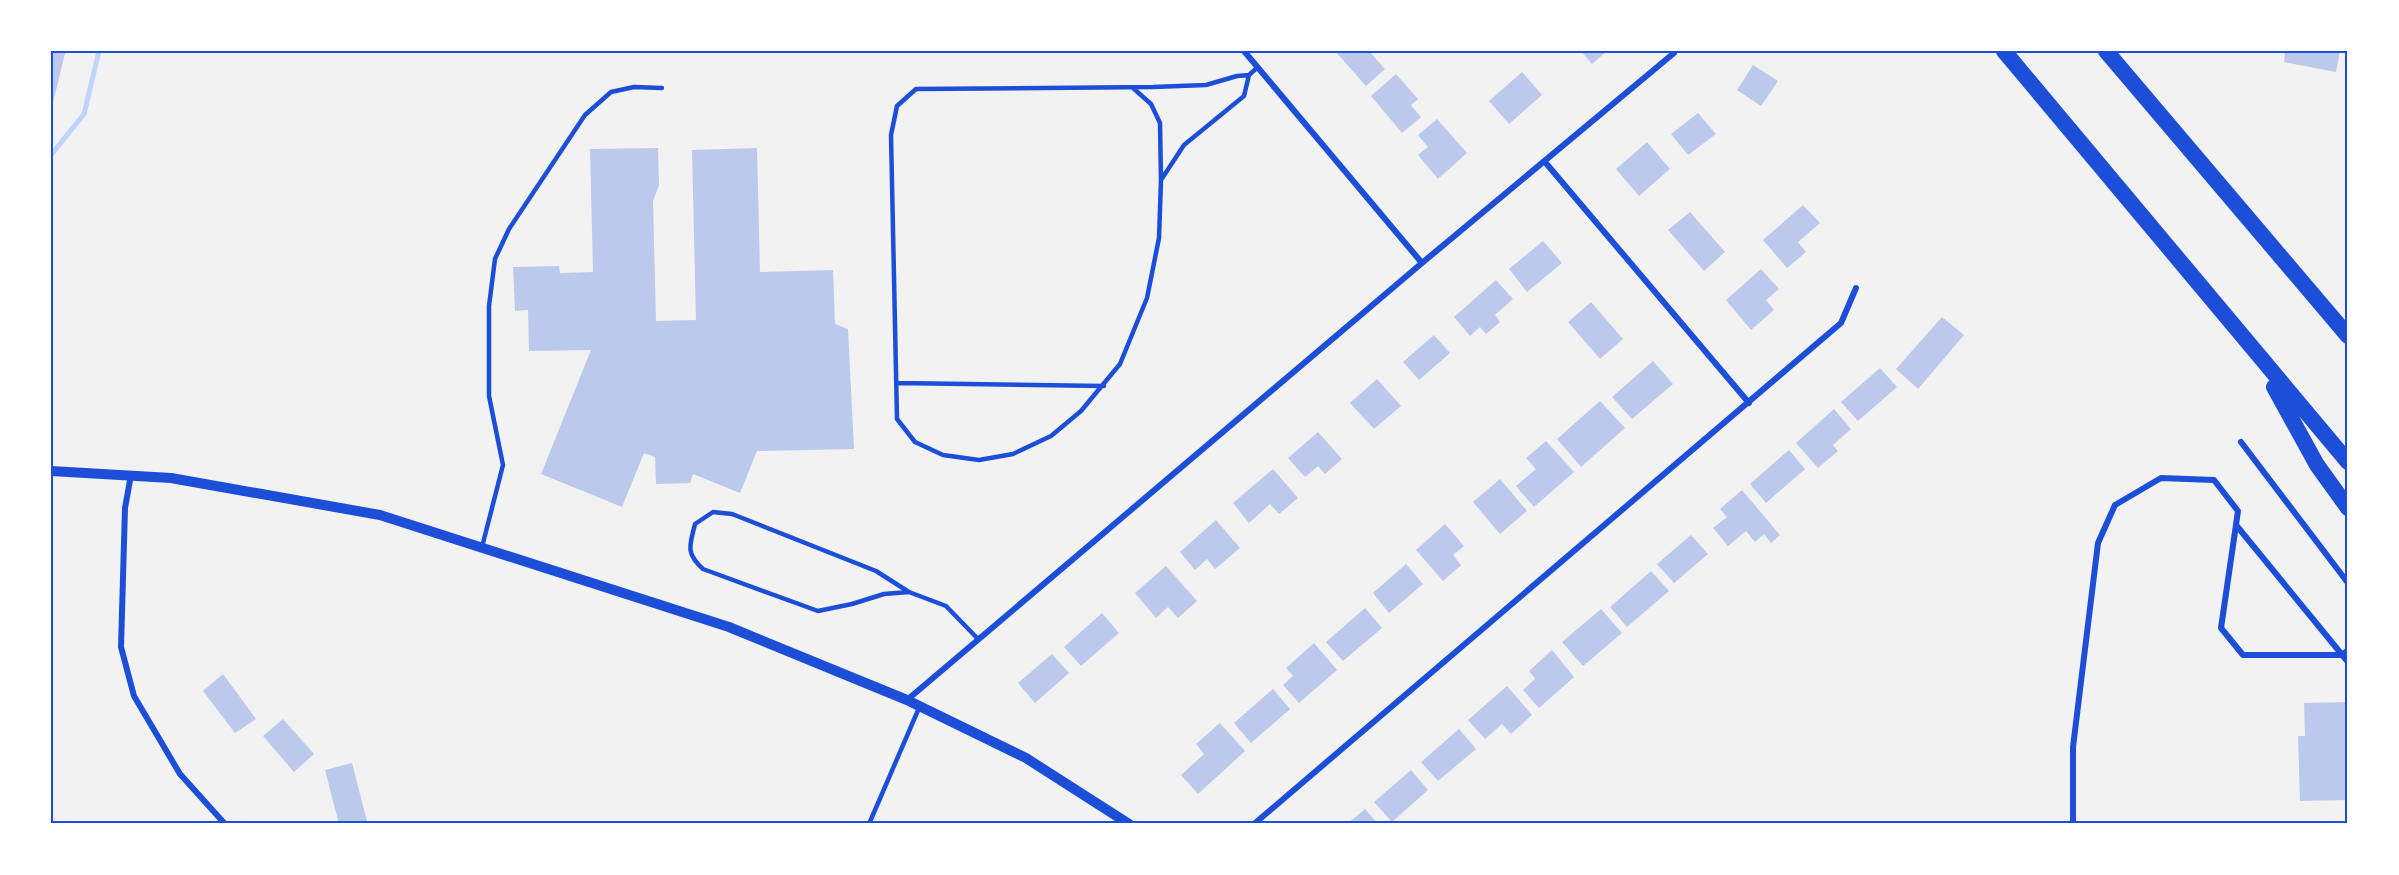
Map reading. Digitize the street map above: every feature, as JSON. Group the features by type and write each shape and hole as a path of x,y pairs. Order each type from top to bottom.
{"highway":[{"path":"2004,51 2348,462"},
{"path":"2106,51 2348,336"},
{"path":"2256,354 2317,465 2348,508"}],"street":[{"path":"1244,51 1422,263"},
{"path":"907,700 1422,263 1674,53 1673,51"},
{"path":"1545,162 1749,403"},
{"path":"1254,824 1840,323 1856,288"},
{"path":"2241,442 2348,583"},
{"path":"51,471 171,478 380,515 729,627 907,700 1026,758 1129,824"},
{"path":"131,475 125,508 121,647 134,696 180,774 225,824"},
{"path":"2073,824 2073,747 2098,543 2115,505 2161,478 2214,480 2238,511 2221,628 2243,655 2345,653"},
{"path":"2236,525 2345,653 2348,662"}],"lane":[{"path":"1161,180 1184,146 1244,96 1249,75 1258,67"},
{"path":"1133,88 1151,104 1160,123 1160,238 1147,298 1120,364 1081,411 1051,436 1013,454 979,460 943,455 915,442 897,419 891,135 897,106 916,88 1133,88 1206,85 1249,75"},
{"path":"482,547 503,465 489,396 489,306 495,259 509,229 585,115 611,92 634,87 662,88"},
{"path":"897,383 1104,386"},
{"path":"909,592 884,594 818,611 704,569 695,561 689,550 695,524 713,512 732,514 876,571 909,592 946,606 978,639"},
{"path":"869,824 920,706"}],"building":[{"path":"51,51 65,53 52,107 51,107"},
{"path":"1335,51 1369,51 1385,69 1366,86"},
{"path":"1581,51 1607,51 1592,64"},
{"path":"2285,51 2340,51 2336,72 2284,62"},
{"path":"1753,65 1778,81 1761,106 1737,90"},
{"path":"1522,72 1542,95 1509,124 1489,101"},
{"path":"1396,74 1418,99 1411,105 1421,117 1402,133 1371,96"},
{"path":"1698,113 1716,134 1688,155 1671,134"},
{"path":"1437,119 1467,153 1438,179 1418,155 1428,147 1418,135"},
{"path":"1647,142 1670,169 1639,196 1616,169"},
{"path":"658,148 659,185 653,201 656,321 696,320 692,150 757,148 760,272 833,270 835,324 848,329 854,449 757,451 740,493 693,474 690,483 656,484 655,457 644,453 622,507 541,474 591,350 529,351 528,310 515,311 513,267 559,266 560,273 593,272 590,149"},
{"path":"1803,205 1820,223 1798,242 1806,252 1787,268 1763,240"},
{"path":"1690,212 1725,252 1704,271 1668,230"},
{"path":"1543,241 1562,263 1527,292 1509,269"},
{"path":"1761,269 1779,289 1766,300 1774,310 1751,330 1726,300"},
{"path":"1496,280 1513,299 1495,315 1500,322 1486,334 1480,327 1470,336 1454,317"},
{"path":"1591,302 1623,339 1600,359 1568,322"},
{"path":"1942,317 1964,335 1918,389 1896,369"},
{"path":"1434,335 1450,353 1419,380 1403,362"},
{"path":"1653,361 1673,384 1632,419 1612,397"},
{"path":"1880,368 1897,387 1858,421 1841,402"},
{"path":"1377,379 1401,406 1374,429 1350,403"},
{"path":"1600,401 1625,428 1581,467 1557,439"},
{"path":"1834,409 1851,429 1833,445 1838,451 1818,468 1796,443"},
{"path":"1318,432 1342,459 1325,474 1318,466 1305,477 1288,458"},
{"path":"1546,441 1574,472 1534,507 1516,486 1536,469 1526,458"},
{"path":"1789,450 1805,469 1766,503 1750,484"},
{"path":"1273,469 1298,498 1279,514 1270,504 1249,523 1233,503"},
{"path":"1500,479 1527,511 1500,534 1473,502"},
{"path":"1742,490 1780,535 1771,543 1764,534 1755,542 1746,531 1728,546 1713,528 1727,517 1720,509"},
{"path":"1216,520 1240,548 1215,569 1207,559 1195,570 1180,552"},
{"path":"1445,524 1464,546 1453,555 1461,565 1443,581 1416,550"},
{"path":"1691,535 1708,554 1674,583 1657,564"},
{"path":"1406,564 1423,584 1389,613 1373,593"},
{"path":"1166,566 1197,601 1178,618 1168,607 1156,618 1135,593"},
{"path":"1651,571 1669,591 1627,627 1610,607"},
{"path":"1365,608 1382,628 1343,661 1326,642"},
{"path":"1601,609 1622,633 1583,666 1562,642"},
{"path":"1102,613 1119,633 1081,666 1064,647"},
{"path":"1314,643 1337,670 1299,703 1283,685 1293,676 1286,668"},
{"path":"1552,650 1574,677 1539,708 1523,690 1535,679 1529,671"},
{"path":"1052,654 1069,673 1035,703 1018,683"},
{"path":"223,674 256,719 235,733 203,691"},
{"path":"1507,686 1532,715 1511,734 1502,724 1485,739 1468,720"},
{"path":"1273,689 1290,709 1251,743 1234,723"},
{"path":"2348,702 2348,800 2300,801 2298,736 2305,736 2304,703"},
{"path":"283,719 314,754 294,772 263,736"},
{"path":"1220,723 1245,751 1198,794 1181,775 1204,754 1196,744"},
{"path":"1459,729 1476,749 1438,781 1421,762"},
{"path":"352,763 367,821 339,824 325,770"},
{"path":"1411,770 1428,790 1392,822 1374,802"},
{"path":"1365,809 1378,824 1347,824"}],"waterway":[{"path":"51,155 84,114 99,51"}]}
